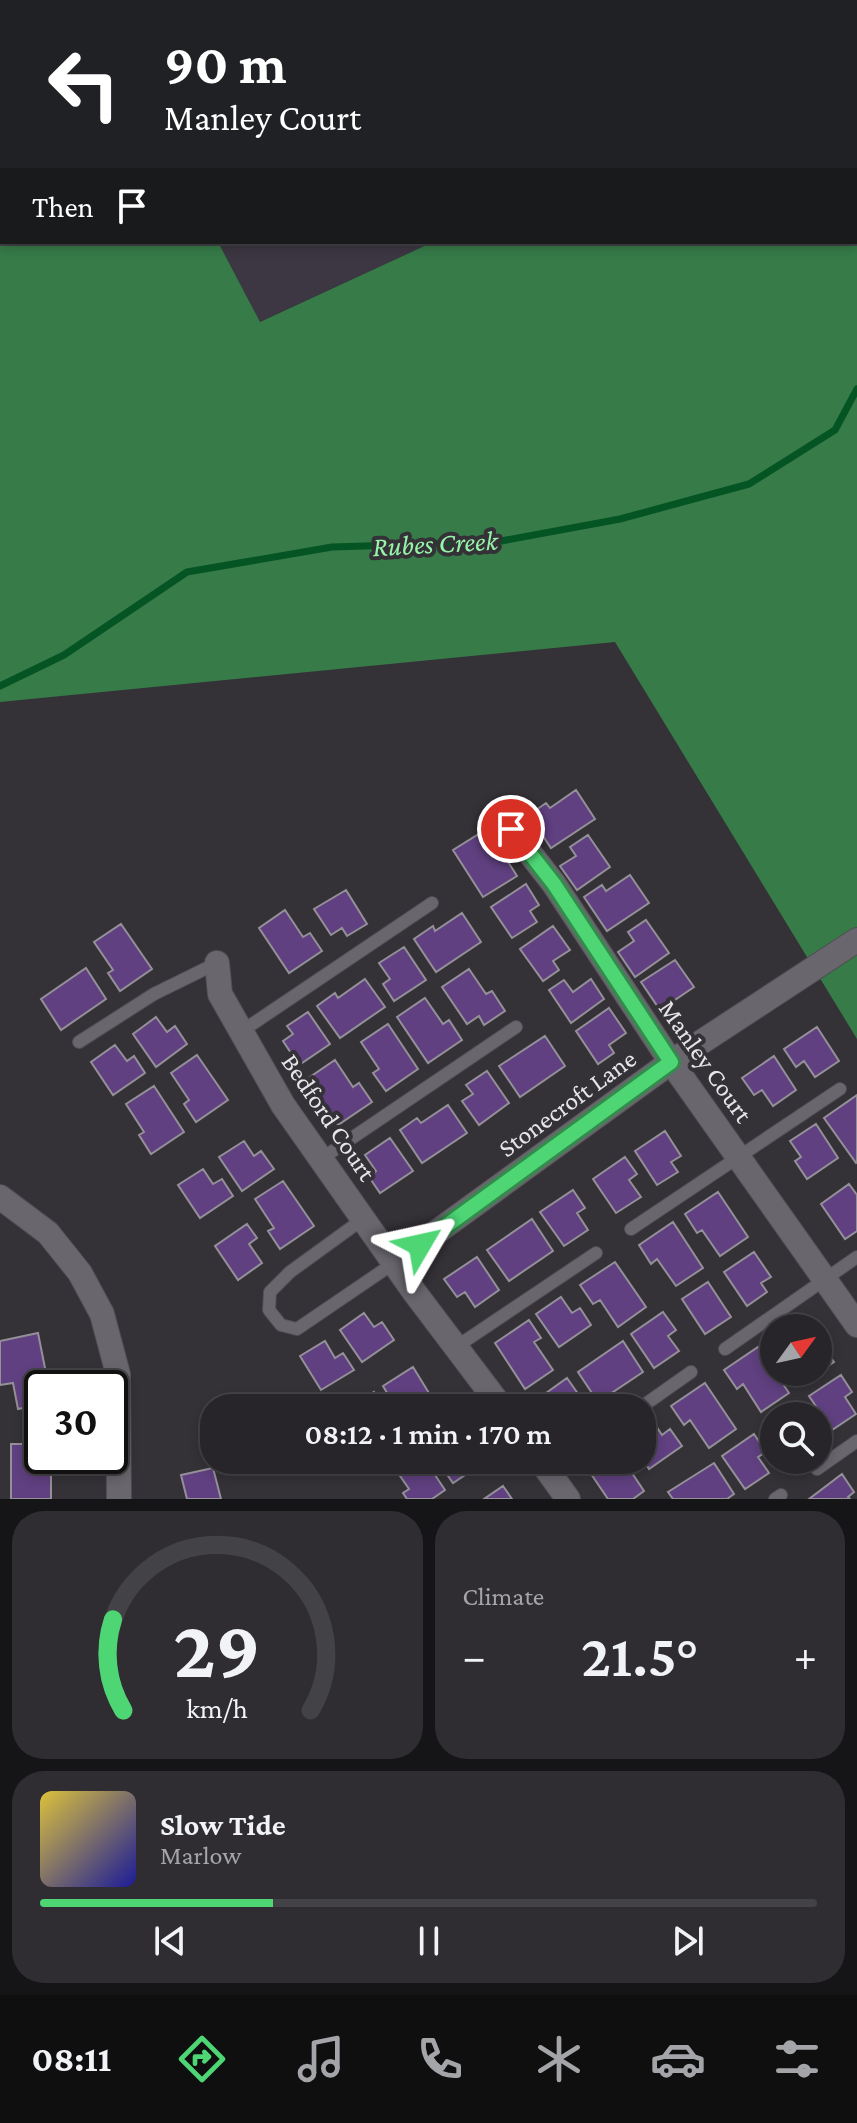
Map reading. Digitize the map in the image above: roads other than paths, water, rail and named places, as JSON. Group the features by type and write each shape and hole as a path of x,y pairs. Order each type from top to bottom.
{"street":[{"name":"Manley Court","path":"511,829 554,884 671,1062 857,1325"},
{"name":"Stonecroft Lane","path":"394,1263 671,1062 857,940"},
{"name":"Bedford Court","path":"217,963 220,994 283,1105 491,1394"},
{"path":"0,1197 48,1233 80,1273 102,1314 118,1374 119,1499"},
{"path":"557,1474 568,1499"}],"lane":[{"path":"242,1031 432,903"},
{"path":"79,1042 154,994 217,963"},
{"path":"321,1159 516,1027"},
{"path":"631,1229 840,1089"},
{"path":"363,1219 290,1272 270,1292 269,1310 281,1325 297,1329 394,1263"},
{"path":"456,1347 596,1253"},
{"path":"725,1349 857,1257"},
{"path":"656,1397 691,1372"},
{"path":"832,1458 857,1441"}],"waterway":[{"name":"Rubes Creek","path":"0,686 64,655 187,572 332,547 496,542 620,519 749,484 835,430 857,389"}]}
